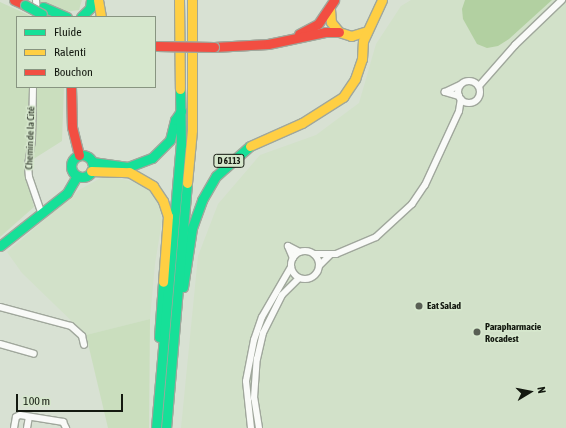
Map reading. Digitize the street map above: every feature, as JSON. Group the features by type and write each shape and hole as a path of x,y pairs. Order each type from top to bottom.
{"main road":[{"path":"14,0 26,2 45,15 56,16"},
{"path":"82,16 90,8 91,0"},
{"path":"98,0 101,16"},
{"path":"156,428 180,145 181,111 179,0"},
{"name":"D 6113","path":"166,428 192,130 192,0"},
{"path":"370,0 375,15"},
{"path":"156,46 239,48 325,32 339,32 351,36 367,31 382,0"},
{"path":"332,2 331,22 339,32"},
{"path":"288,40 318,24 332,2"},
{"name":"D 6113","path":"172,352 192,228 202,200 212,182 228,162 248,147 302,123 343,97 355,79 367,31"},
{"path":"71,88 70,109 79,155"},
{"path":"70,109 76,88"},
{"path":"92,167 128,167 152,158 170,140 175,120 181,111"},
{"path":"77,176 71,166 73,159 79,155 88,157 92,167"},
{"path":"77,176 84,177 92,167"},
{"path":"92,167 129,172 141,177 153,186 163,201 166,211 167,241 160,324 159,390"},
{"path":"0,246 41,211 67,193 77,176"}],"street":[{"path":"36,0 45,15"},
{"path":"479,86 490,71 562,0"},
{"path":"467,103 460,98 445,92 466,81 473,81 490,71"},
{"path":"459,111 467,103 477,100 480,93 479,86 473,81"},
{"path":"251,428 246,381 254,340 262,317 291,267 293,258 288,246 300,252 330,255 352,249 376,237 412,204 425,186 459,111 460,85"},
{"name":"Chemin de la Cité","path":"32,88 32,140 28,166 29,177 41,211"},
{"path":"293,258 300,252"},
{"path":"314,254 319,266"},
{"path":"259,428 254,398 257,359 263,333 282,295 299,278 312,277 319,266 330,255"},
{"path":"291,267 299,278"},
{"path":"0,307 71,326 82,336 84,345"},
{"path":"0,344 34,354"},
{"path":"14,428 16,417 29,417 63,422 66,428"},
{"path":"27,428 29,417"}],"shaded area":[{"path":"36,0 82,0 79,10 65,12"},
{"path":"411,0 566,0 566,428 181,428 198,256 218,204 260,155 316,135 359,103 376,44 401,6"},
{"path":"465,0 552,0 509,39 498,46 487,48 477,44 463,19 462,9"},
{"path":"0,2 31,16 16,16 16,88 64,88 62,141 24,165 34,207 0,237"},
{"path":"106,175 142,184 159,201 162,221 155,264 150,319 86,335 22,273 7,252 79,190"},
{"path":"150,319 149,428 108,428 86,335"}],"traffic: fast":[{"path":"82,16 90,8 91,0"},
{"path":"25,5 42,14"},
{"path":"43,7 65,16"},
{"path":"156,428 181,145 180,89"},
{"path":"92,162 128,167 152,158 170,140 175,120 181,111"},
{"path":"183,287 192,228 202,200 216,176 250,146"},
{"path":"82,155 90,158 93,166 90,174 82,177 74,174 71,166 74,158 82,155"},
{"path":"0,246 67,193 77,176"},
{"path":"166,428 187,183"},
{"path":"159,337 163,282"}],"traffic: slow":[{"path":"98,0 101,16"},
{"path":"179,0 180,89"},
{"path":"187,183 192,130 192,0"},
{"path":"250,146 302,123 343,97 355,79 362,59 363,41 382,0"},
{"path":"330,9 331,22 339,32 351,36 367,31"},
{"path":"91,171 129,172 153,186 163,201 168,216 163,282"}],"traffic: jam":[{"path":"14,0 25,5"},
{"path":"299,34 318,24 334,0"},
{"path":"214,47 268,44 325,32 339,32"},
{"path":"157,46 214,47"},
{"path":"71,88 72,127 79,155"}],"place":[{"name":"Eat Salad","path":"419,306"},
{"name":"Parapharmacie Rocadest","path":"477,332"}]}
